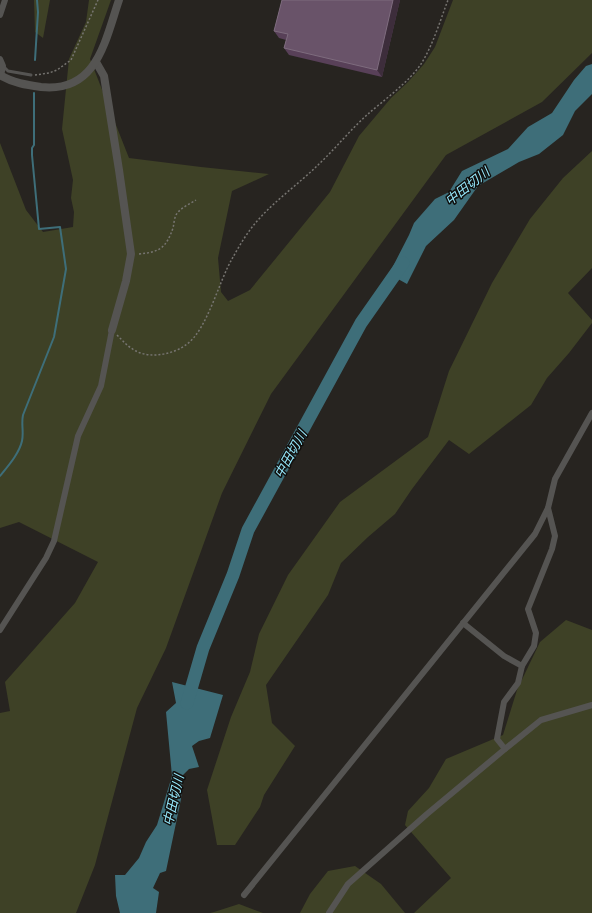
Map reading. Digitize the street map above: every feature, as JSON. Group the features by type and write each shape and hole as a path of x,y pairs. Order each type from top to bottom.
{"street":[{"path":"0,15 5,0"},
{"path":"0,59 3,66 0,76 16,83 50,88 70,84 83,77 96,62 104,45 119,0"},
{"path":"0,630 46,558 54,541 78,436 101,386 112,330 126,281 131,254 104,76 96,62"},
{"path":"244,895 535,534 548,508 555,479 592,413"},
{"path":"505,749 497,739 504,702 518,683 522,666 534,646 536,633 528,608 552,549 555,536 548,508"},
{"path":"463,622 504,656 522,666"},
{"path":"330,913 348,884 427,814 541,720 592,705"}],"lane":[{"path":"3,66 8,71 32,75"}],"path":[{"path":"32,75 49,73 62,68 71,60 98,0"},
{"path":"112,330 136,352 148,355 165,354 187,345 196,336 232,259 253,226 282,197 319,164 362,119 421,64 448,0"},
{"path":"131,254 152,253 160,250 173,227 176,215 196,200"}],"green space":[{"path":"34,0 50,0 43,38 35,32"},
{"path":"89,0 111,0 90,59 129,158 269,174 232,191 218,258 221,292 228,301 250,290 330,192 359,136 391,98 424,64 435,47 453,0 592,0 592,53 542,102 446,155 271,394 222,493 166,648 137,708 95,865 76,913 0,913 0,713 10,711 5,682 75,603 98,562 19,522 0,528 0,143 26,210 43,232 73,227 74,212 71,198 73,180 62,129 69,59 86,22"},
{"path":"592,151 592,268 568,293 592,320 592,323 547,378 531,405 469,454 449,440 395,514 341,563 328,595 266,685 272,723 295,746 264,795 260,807 235,845 217,845 207,790 231,717 250,672 259,634 288,575 340,502 428,437 449,371 492,283 530,219 563,178"},
{"path":"566,620 592,630 592,913 414,913 451,878 405,825 408,811 429,788 446,759 503,735 517,690 540,642"},
{"path":"355,866 381,884 405,913 300,913 310,894 328,871"},
{"path":"239,904 263,913 210,913 214,912"}],"water":[{"path":"592,64 592,94 575,111 563,135 539,154 519,162 478,186 454,220 426,246 407,284 389,274 414,223 435,199 449,192 462,171 508,149 528,127 552,113 574,80 586,66"},
{"path":"172,682 223,695 210,738 199,741 192,746 199,767 189,769 183,775 181,799 166,871 160,873 153,888 159,892 156,913 120,913 116,896 115,875 125,875 139,858 146,842 157,825 172,776 166,712 176,703"}],"building":[{"path":"282,0 393,0 377,70 284,48 288,34 274,31"}],"waterway":[{"path":"35,60 38,12 37,0"},
{"path":"0,476 13,460 21,446 23,438 23,415 54,337 66,269 60,227 39,229 32,155 32,148 34,145 34,93"},
{"name":"中田切川","path":"187,703 203,648 233,575 248,530 361,323 403,263"}]}
